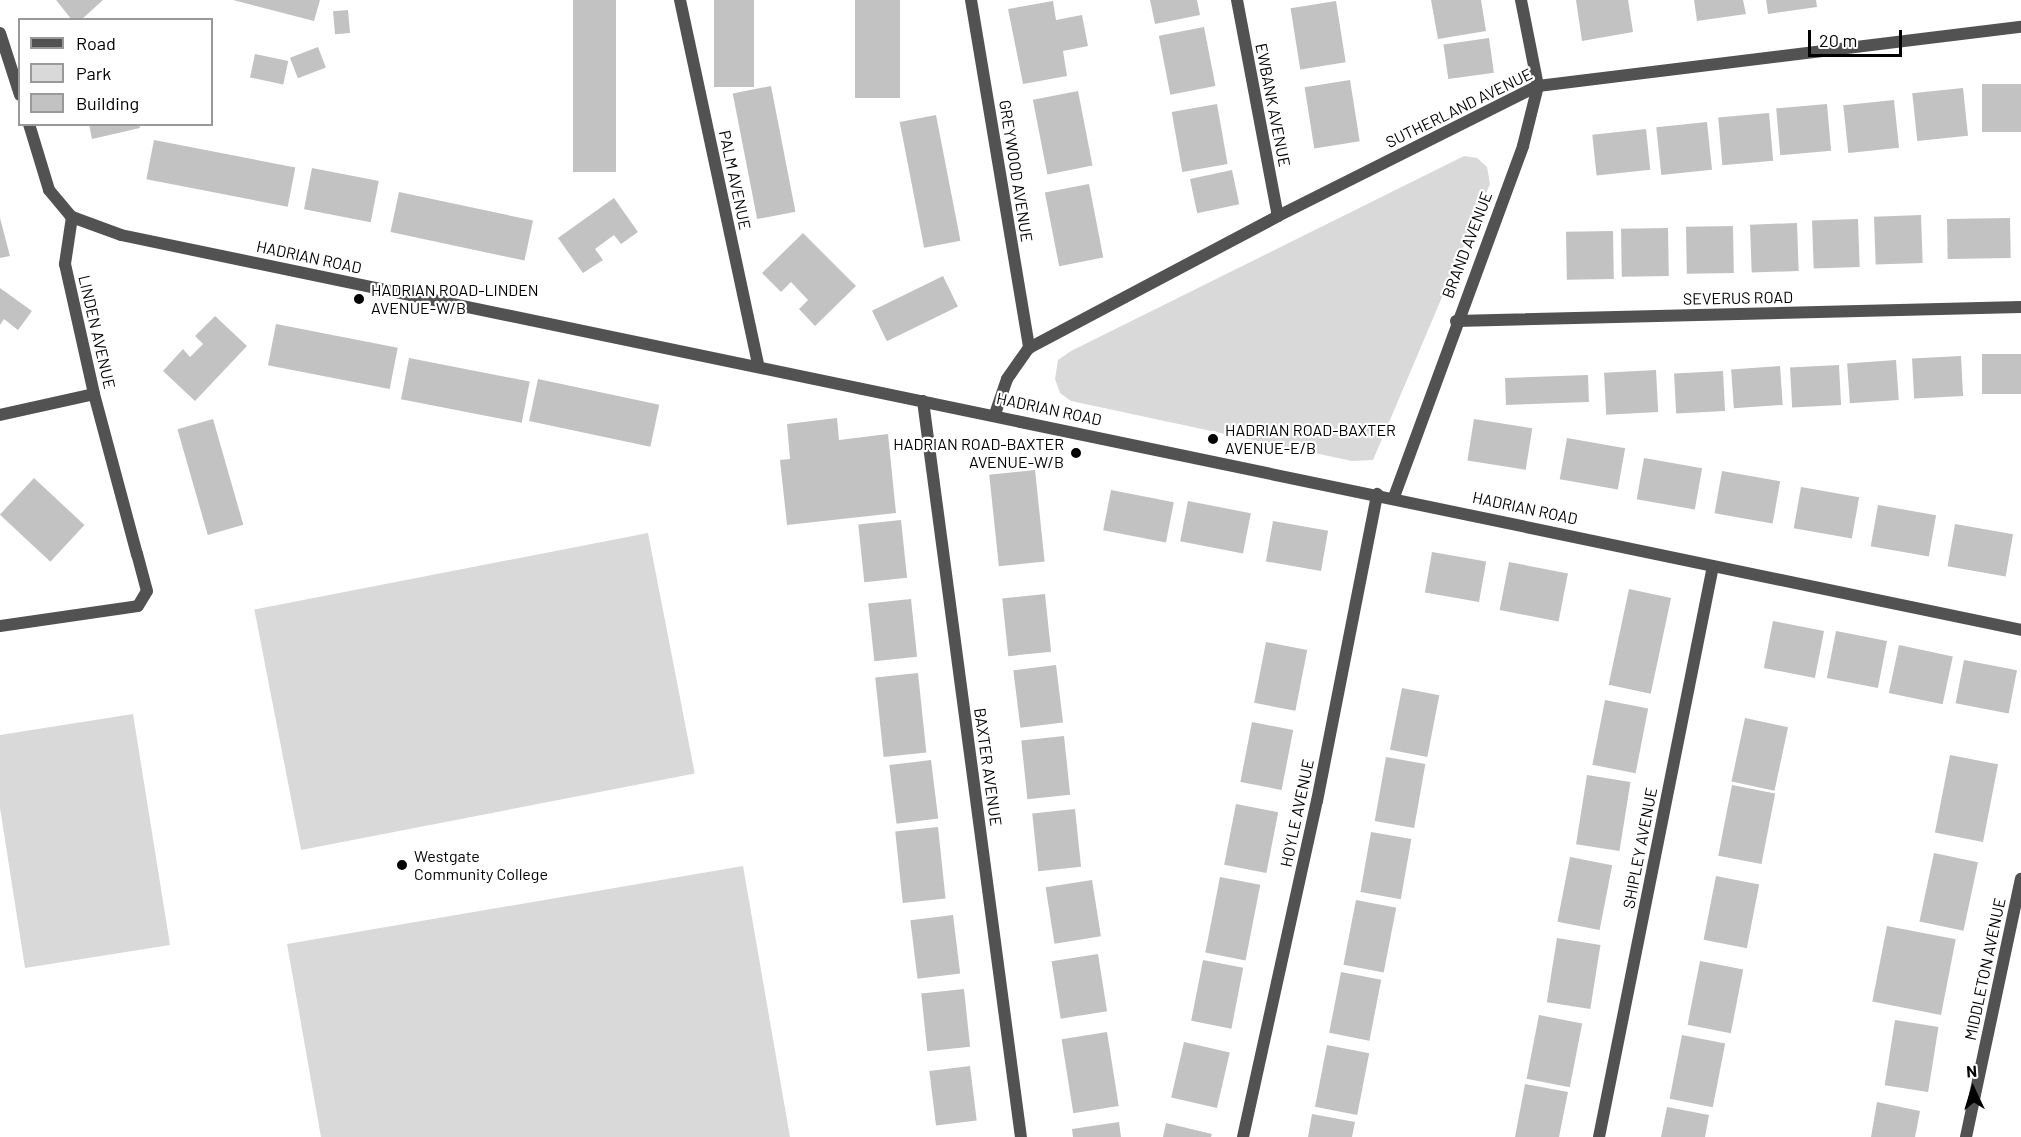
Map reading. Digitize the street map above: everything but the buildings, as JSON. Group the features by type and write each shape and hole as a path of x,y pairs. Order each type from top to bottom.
{"street":[{"name":"PALM AVENUE","path":"680,0 759,367"},
{"name":"GREYWOOD AVENUE","path":"971,0 1029,348"},
{"name":"EWBANK AVENUE","path":"1237,0 1278,216"},
{"name":"BRAND AVENUE","path":"1394,497 1456,321 1523,146 1538,86 1521,0"},
{"name":"SUTHERLAND AVENUE","path":"995,414 1007,380 1029,348 1278,216 1538,86 2021,27"},
{"path":"0,33 18,89"},
{"path":"29,126 49,190 72,218"},
{"name":"HADRIAN ROAD","path":"72,218 121,235 995,414 2021,630"},
{"name":"LINDEN AVENUE","path":"0,626 138,606 147,591 94,394 65,264 72,218"},
{"name":"SEVERUS ROAD","path":"1456,321 2021,307"},
{"path":"0,415 94,394"},
{"name":"BAXTER AVENUE","path":"923,401 1021,1137"},
{"name":"HOYLE AVENUE","path":"1243,1137 1317,801 1377,494"},
{"name":"SHIPLEY AVENUE","path":"1599,1137 1713,566"},
{"name":"MIDDLETON AVENUE","path":"1966,1137 2021,879"}],"green space":[{"path":"1464,156 1477,158 1487,167 1490,184 1373,460 1352,461 1071,401 1060,393 1055,379 1058,360 1071,351"},
{"path":"648,533 695,773 301,850 254,610"},
{"path":"133,714 170,945 25,968 0,808 0,735"},
{"path":"743,866 790,1137 321,1137 287,944"}],"place":[{"name":"HADRIAN ROAD-LINDEN AVENUE-W/B","path":"359,299"},
{"name":"HADRIAN ROAD-BAXTER AVENUE-E/B","path":"1213,439"},
{"name":"HADRIAN ROAD-BAXTER AVENUE-W/B","path":"1076,453"},
{"name":"Westgate Community College","path":"402,865"}]}
